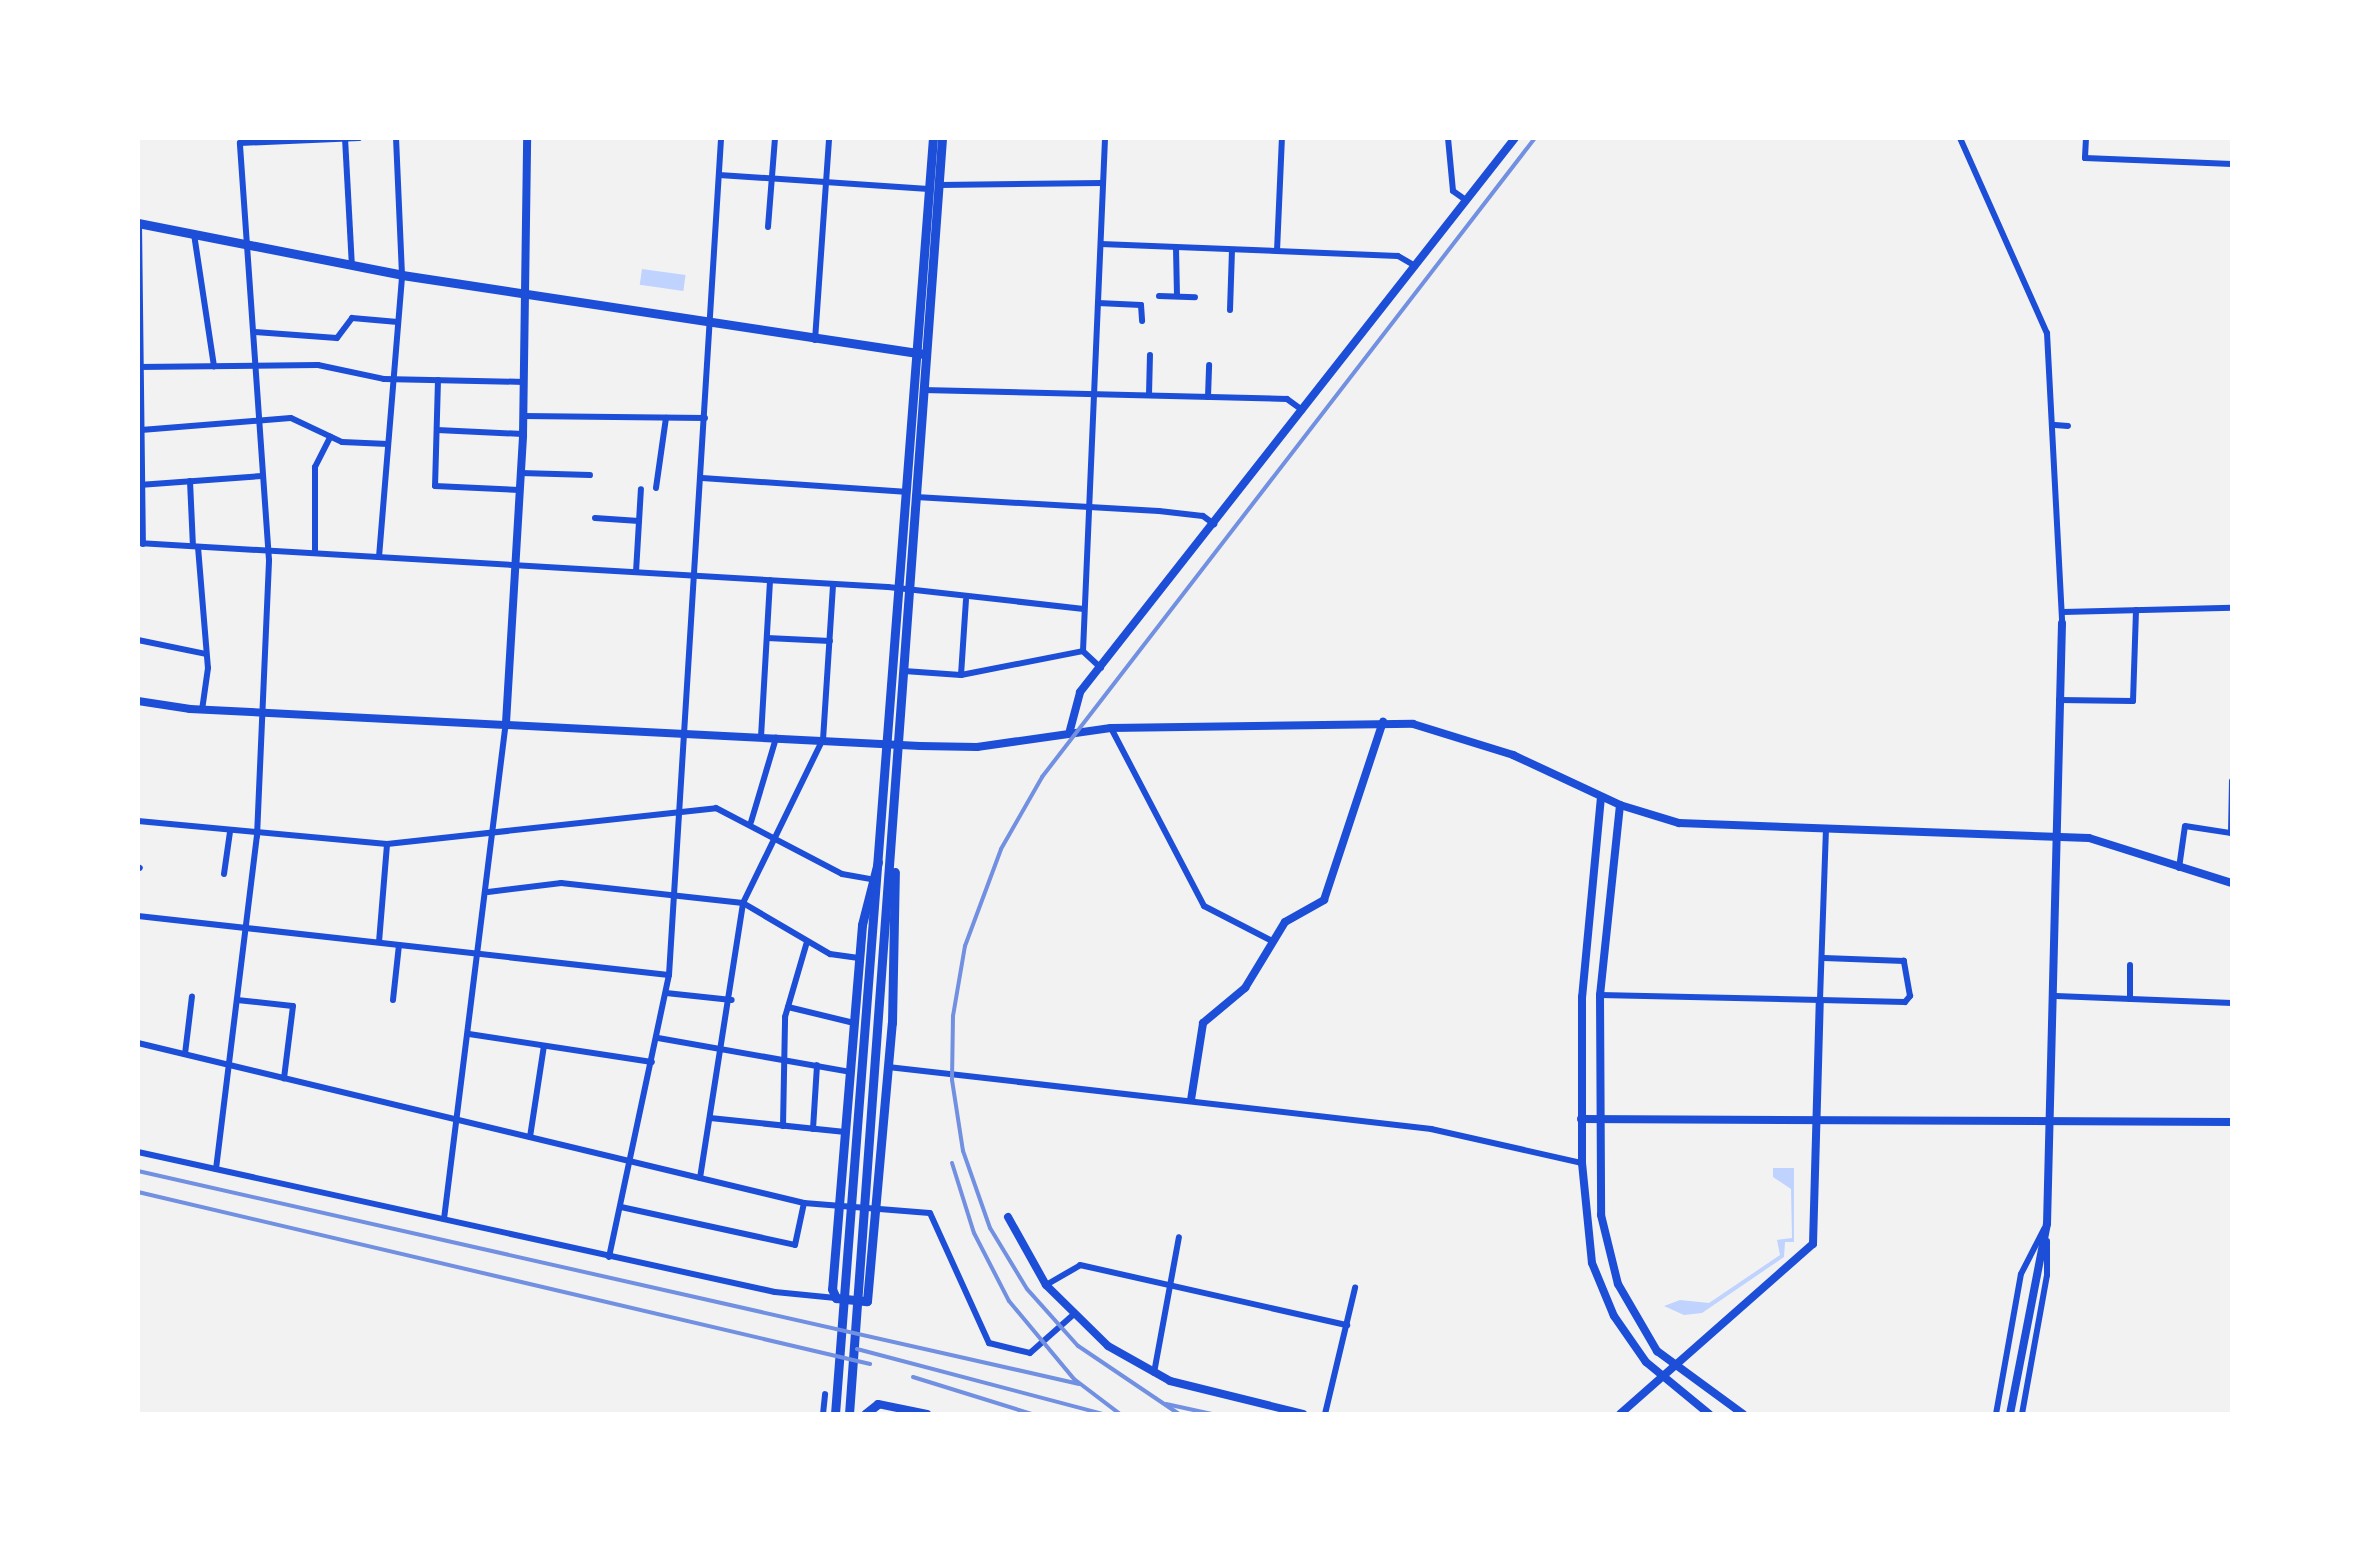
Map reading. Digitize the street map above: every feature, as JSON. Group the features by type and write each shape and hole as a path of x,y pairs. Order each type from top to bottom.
{"main road":[{"path":"933,138 934,187"},
{"path":"849,1414 893,860 910,594 912,494 934,187 942,138"},
{"path":"138,224 402,275 922,354"},
{"path":"835,1414 899,588 912,494"},
{"path":"880,860 870,879 859,958 839,1208 836,1298 867,1301 872,1295 899,917 893,860"},
{"path":"865,1414 878,1404"}],"street":[{"path":"345,138 352,266"},
{"path":"216,1169 258,836 268,550 240,143 359,138"},
{"path":"379,557 402,275 396,138"},
{"path":"444,1219 496,831 506,723 523,434 528,138"},
{"path":"609,1257 669,975 683,812 721,138"},
{"path":"768,227 775,138"},
{"path":"815,340 829,138"},
{"path":"1101,669 1083,651 1105,138"},
{"path":"1277,251 1282,138"},
{"path":"1448,138 1454,191 1466,200"},
{"path":"1070,730 1080,692 1515,138"},
{"path":"1960,138 2046,334 2054,425 2063,612 2047,1276 2022,1414"},
{"path":"2086,138 2084,158 2232,164"},
{"path":"719,175 934,187 1103,183"},
{"path":"138,224 140,543 899,588 910,594 1084,609"},
{"path":"194,234 214,366"},
{"path":"1101,244 1398,256 1415,266"},
{"path":"1176,248 1177,296"},
{"path":"1230,310 1232,250"},
{"path":"1159,296 1195,297"},
{"path":"1098,303 1141,305 1142,321"},
{"path":"255,332 337,338 352,318 398,322"},
{"path":"1149,395 1150,355"},
{"path":"139,367 318,365 394,378 524,382"},
{"path":"1208,397 1210,365"},
{"path":"438,380 435,486 520,490"},
{"path":"920,389 1287,399 1303,410"},
{"path":"523,416 706,418"},
{"path":"139,430 291,418 330,437 388,444"},
{"path":"656,488 666,418"},
{"path":"2054,425 2068,426"},
{"path":"436,430 523,434"},
{"path":"315,553 314,467 330,437"},
{"path":"521,473 590,475"},
{"path":"140,484 262,476"},
{"path":"702,478 1090,505 1203,516 1214,524"},
{"path":"190,481 206,654 202,710"},
{"path":"636,572 642,489"},
{"path":"595,518 638,521"},
{"path":"761,737 770,580"},
{"path":"700,1178 732,1000 743,903 823,740 834,584"},
{"path":"961,675 966,600"},
{"path":"2063,612 2232,608"},
{"path":"2059,700 2133,701 2136,610"},
{"path":"766,638 830,641"},
{"path":"138,640 206,654"},
{"path":"904,670 961,675 1083,651"},
{"path":"138,701 202,710 977,747 1070,730 1383,722 1456,734 1620,805 1680,823 2089,838 2232,883"},
{"path":"1191,1100 1199,1030 1244,988 1285,922 1324,900 1383,722"},
{"path":"1111,728 1204,906 1272,941"},
{"path":"751,822 776,738"},
{"path":"2179,868 2186,826 2231,832 2232,780"},
{"path":"1601,797 1582,997 1581,1118 1586,1231 1600,1288 1661,1378 1709,1414"},
{"path":"1620,805 1600,995 1600,1214 1610,1259 1630,1311 1673,1368 1742,1414"},
{"path":"138,821 258,836 387,844 716,808 776,835 842,874 870,879"},
{"path":"1620,1414 1813,1244 1826,827"},
{"path":"224,874 230,832"},
{"path":"379,943 387,844"},
{"path":"488,892 560,883 743,903 833,956 859,958"},
{"path":"138,916 669,975"},
{"path":"783,1126 788,1008 807,942"},
{"path":"393,1000 400,945"},
{"path":"1600,995 1906,1002 1910,996 1904,961 1824,958"},
{"path":"2130,965 2130,999"},
{"path":"666,993 732,1000"},
{"path":"184,1054 192,996"},
{"path":"2056,996 2232,1003"},
{"path":"238,1000 293,1006 284,1078"},
{"path":"788,1008 854,1023"},
{"path":"469,1034 652,1062"},
{"path":"658,1038 724,1046 850,1072"},
{"path":"138,1043 804,1203 935,1215 994,1346 1030,1353 1073,1315"},
{"path":"530,1137 544,1046"},
{"path":"813,1129 817,1065"},
{"path":"888,1066 1432,1128 1582,1163"},
{"path":"710,1118 845,1132"},
{"path":"1581,1118 2050,1124 2232,1122"},
{"path":"138,1152 775,1292 836,1298"},
{"path":"621,1207 795,1245 804,1203"},
{"path":"1008,1217 1046,1285 1073,1315 1154,1374 1303,1414"},
{"path":"1996,1414 2021,1274 2046,1224"},
{"path":"2010,1414 2046,1224"},
{"path":"1154,1374 1179,1237"},
{"path":"1046,1285 1073,1264 1347,1325"},
{"path":"1325,1414 1355,1288"},
{"path":"823,1414 824,1394"},
{"path":"878,1404 927,1414"}],"water":[{"path":"642,269 686,275 683,291 640,285"},
{"path":"1773,1168 1794,1168 1794,1242 1785,1242 1784,1257 1702,1313 1684,1315 1664,1306 1680,1300 1709,1303 1780,1255 1777,1240 1792,1238 1791,1189 1773,1177"}],"railway":[{"path":"1179,1414 1078,1346 1027,1289 990,1228 963,1151 952,1080 953,1016 965,946 1001,849 1042,777 1535,138"},
{"path":"952,1163 974,1233 1009,1301 1074,1379 1120,1414"},
{"path":"138,1171 1079,1384"},
{"path":"138,1192 870,1364"},
{"path":"857,1349 1103,1414"},
{"path":"913,1377 1032,1414"},
{"path":"1166,1404 1212,1414"}]}
